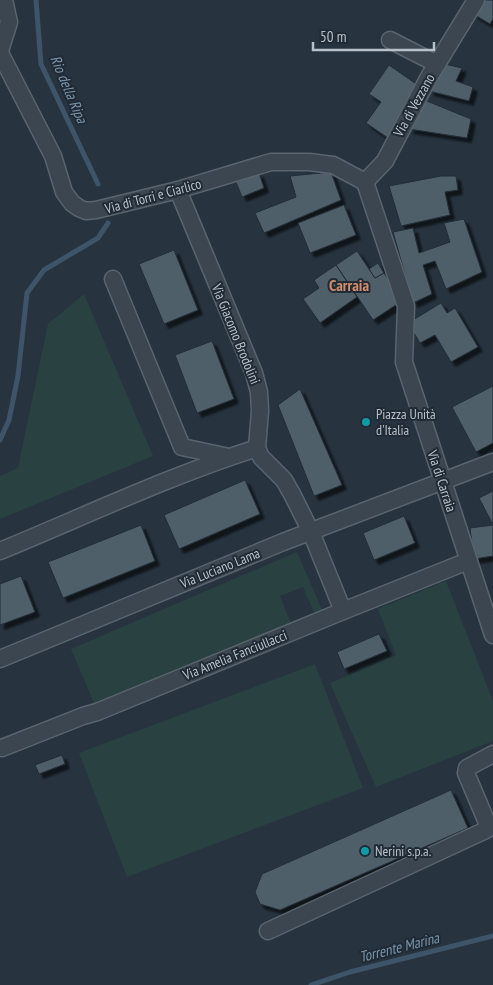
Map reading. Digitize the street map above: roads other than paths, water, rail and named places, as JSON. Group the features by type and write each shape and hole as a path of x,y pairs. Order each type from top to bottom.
{"street":[{"name":"Via di Torri e Ciarlico","path":"4,0 9,22 0,52 53,156 64,192 72,202 86,211 178,190 271,162 309,162 333,165 365,182"},
{"name":"Via di Vezzano","path":"365,182 385,161 437,64 476,0"},
{"path":"390,40 437,64"},
{"name":"Via di Carraia","path":"365,182 406,306 404,362 493,635"},
{"name":"Via Giacomo Brodolini","path":"178,190 256,380 260,411 257,448"},
{"path":"113,279 182,448 182,460 177,477"},
{"path":"182,448 229,457"},
{"path":"0,551 177,477 257,448 261,457 284,480 311,532 343,610"},
{"name":"Via Luciano Lama","path":"0,658 311,532 493,462"},
{"name":"Via Amelia Fanciullacci","path":"2,748 97,712 343,610 468,561"},
{"path":"268,931 486,830 488,825 466,773 467,768 493,754"}],"waterway":[{"name":"Rio della Ripa","path":"36,0 41,64 98,184"},
{"name":"Rio della Ripa","path":"0,440 9,420 18,376 27,293 44,270 98,238 108,223"},
{"name":"Torrente Marina","path":"311,985 350,972 493,936"}],"place":[{"name":"Piazza Unità d'Italia","path":"366,422"},
{"name":"Nerini s.p.a.","path":"365,851"}],"district":[{"name":"Carraia","path":"349,285"}]}
